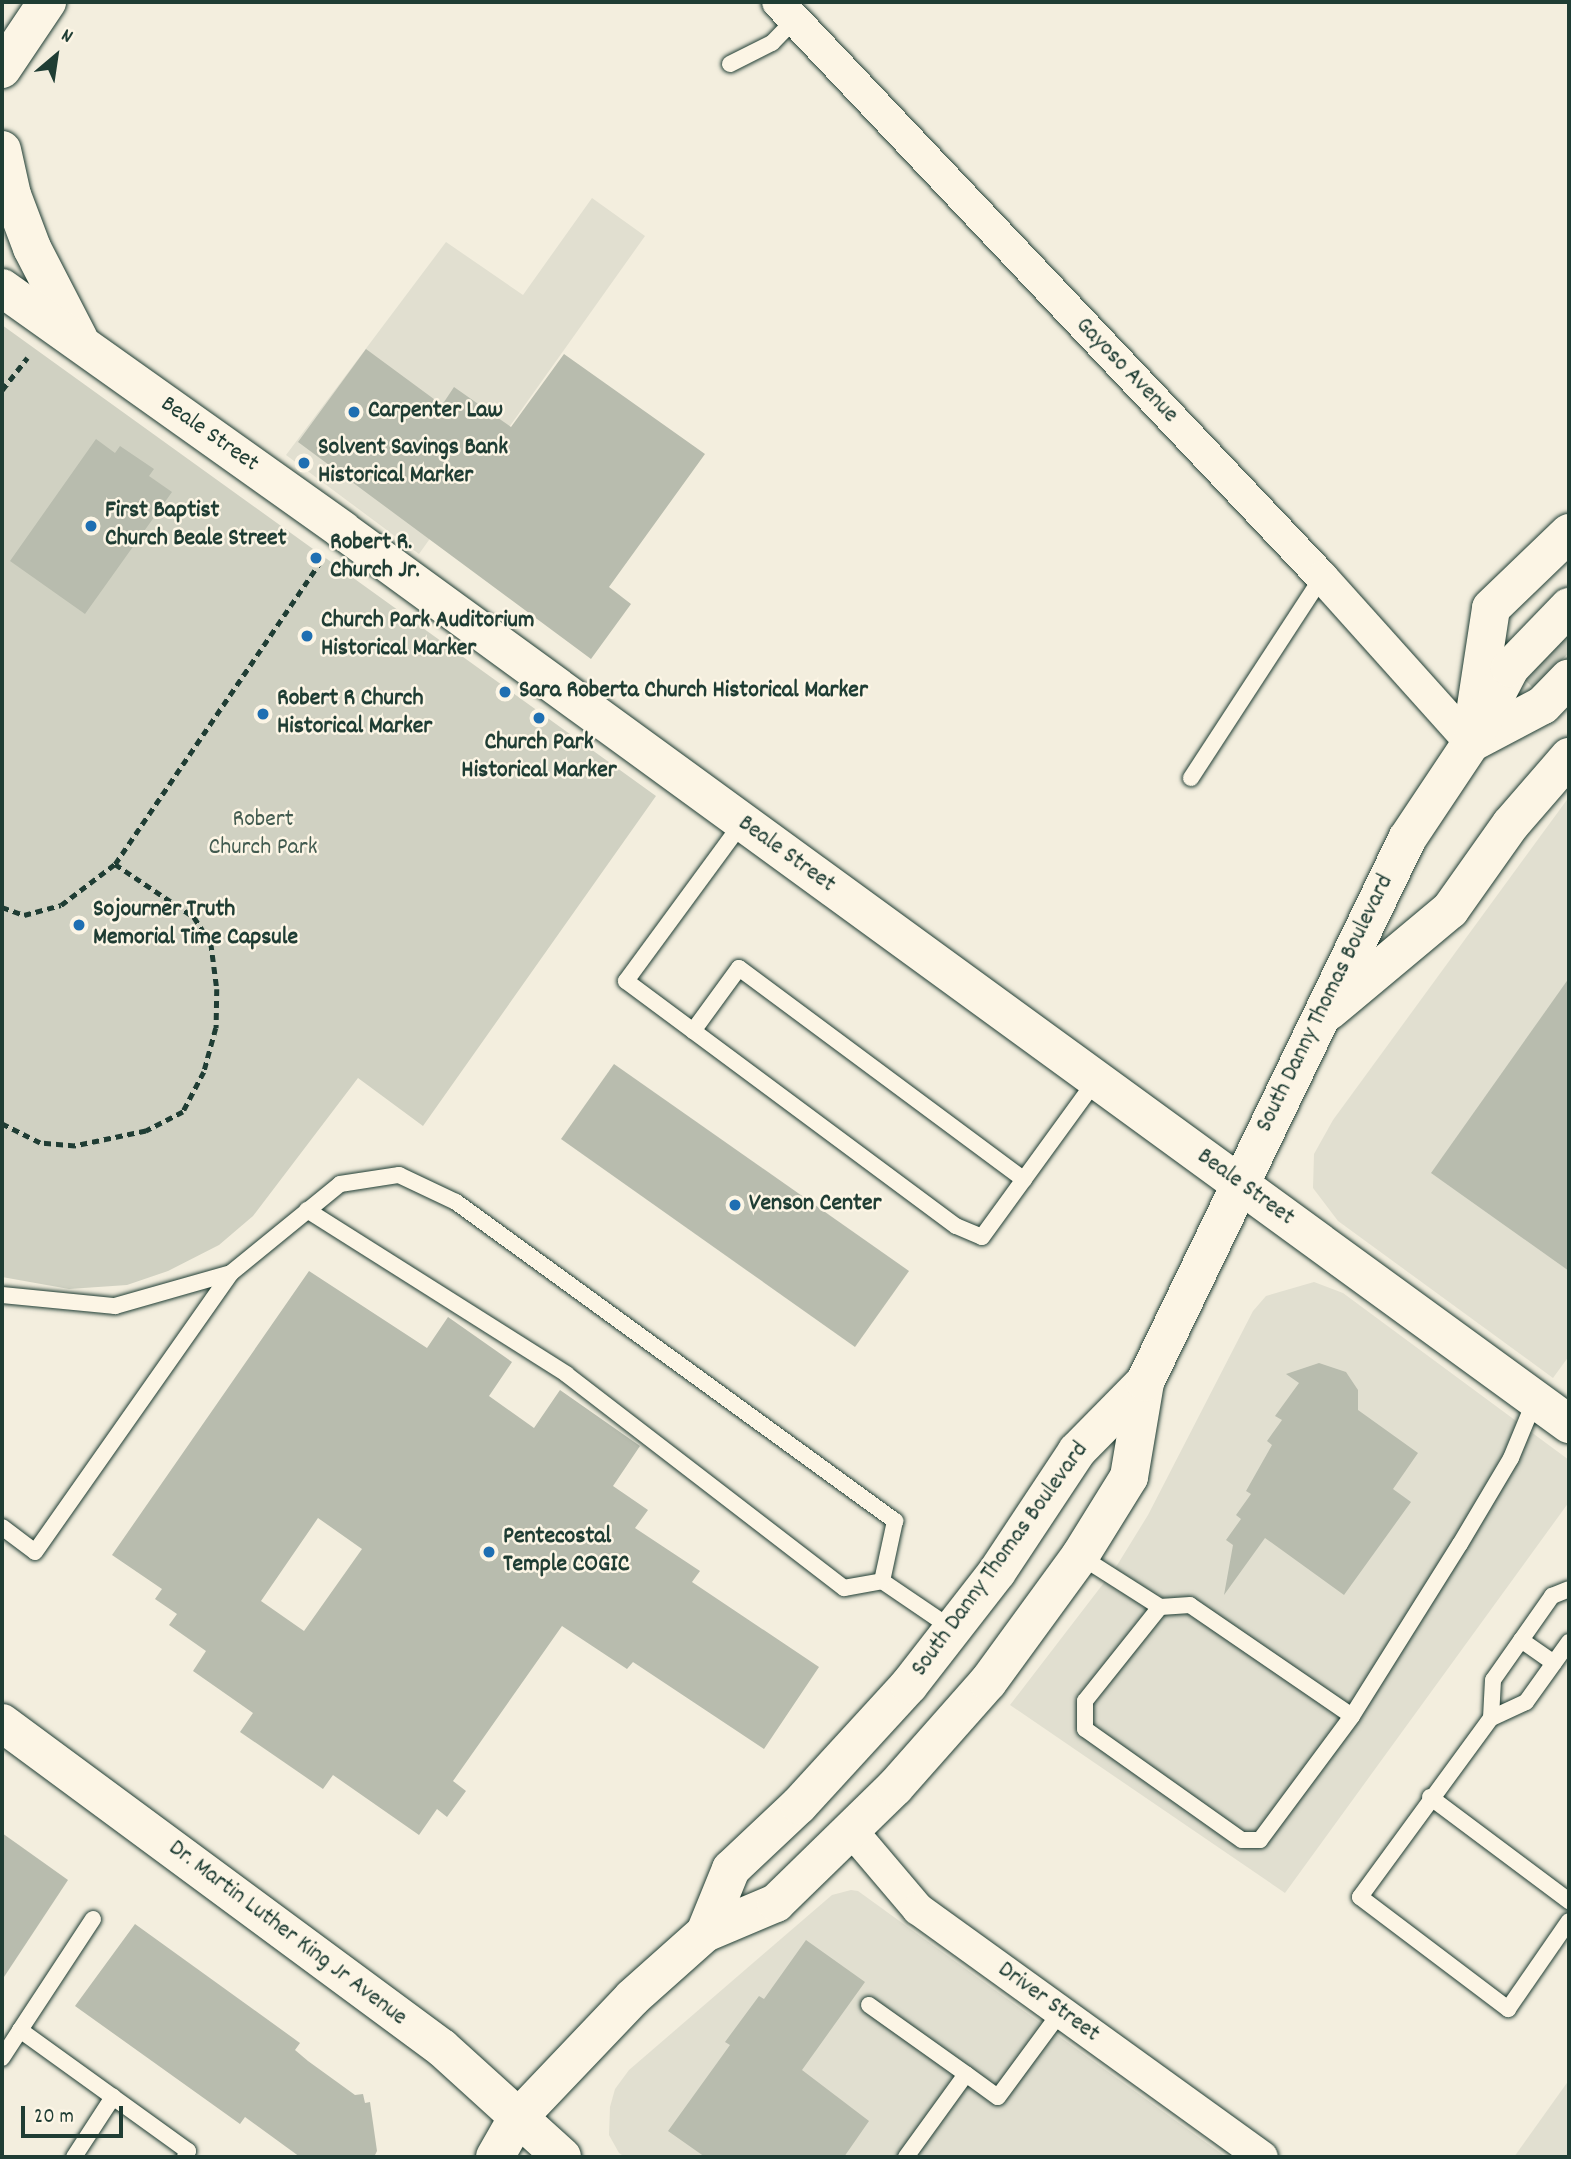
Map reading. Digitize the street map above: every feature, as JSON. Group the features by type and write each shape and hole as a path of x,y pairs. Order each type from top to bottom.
{"main road":[{"path":"2,69 47,2"},
{"path":"2,150 12,195 32,247 82,344"},
{"name":"Beale Street","path":"2,288 342,530 1569,1424"},
{"path":"1471,743 1491,608 1569,533"},
{"path":"1471,743 1510,668 1569,607"},
{"name":"South Danny Thomas Boulevard","path":"495,2157 516,2120 632,1998 705,1933 776,1903 851,1830 988,1682 1080,1556 1129,1477 1145,1382 1238,1183 1407,839 1471,743 1543,705 1569,678"},
{"path":"1317,1021 1450,910 1511,824 1569,757"},
{"name":"South Danny Thomas Boulevard","path":"705,1933 731,1869 863,1738 954,1630 1077,1451 1145,1382"},
{"name":"Dr. Martin Luther King Jr Avenue","path":"2,1723 442,2048 516,2120 562,2157"}],"street":[{"name":"Gayoso Avenue","path":"786,11 1322,577 1471,743"},
{"name":"Driver Street","path":"851,1830 918,1909 1262,2157"}],"lane":[{"path":"730,64 772,43 786,11"},
{"path":"1191,778 1322,577"},
{"path":"742,823 626,981 956,1226 982,1237 1097,1079"},
{"path":"693,1031 739,968 1024,1180"},
{"path":"2,1528 35,1552 231,1273 340,1184 399,1175 456,1202 895,1521 882,1581"},
{"path":"307,1210 566,1374 844,1588 882,1581 954,1630"},
{"path":"2,1295 115,1306 231,1273"},
{"path":"1160,1607 1086,1701 1085,1729 1242,1840 1259,1840 1352,1716 1511,1458 1535,1400"},
{"path":"1080,1556 1160,1607 1190,1605 1352,1716"},
{"path":"1491,1718 1493,1680 1552,1596 1569,1589"},
{"path":"1521,1640 1554,1663"},
{"path":"1569,1642 1526,1702 1491,1718 1430,1797 1360,1897 1508,2008 1569,1921"},
{"path":"1430,1797 1569,1901"},
{"path":"2,2058 93,1919"},
{"path":"869,2005 998,2097 1060,2013"},
{"path":"20,2030 188,2151 185,2157"},
{"path":"906,2157 966,2074"},
{"path":"74,2157 113,2097"}],"path":[{"path":"2,390 27,358"},
{"path":"2,907 24,915 61,905 115,864 342,530"},
{"path":"2,1124 40,1143 106,1143 146,1132 183,1112 204,1072 216,1028 211,943 194,917 115,864"}],"shaded area":[{"path":"592,198 645,236 419,554 286,455 446,242 523,295"},
{"path":"1569,797 1569,1356 1553,1378 1338,1221 1313,1188 1314,1154 1333,1120"},
{"path":"1314,1282 1343,1293 1569,1460 1569,1502 1285,1893 1010,1705 1116,1567 1148,1515 1253,1311 1266,1296"},
{"path":"858,1891 1226,2157 625,2157 619,2153 609,2135 610,2107 615,2089 629,2070 832,1895"},
{"path":"1569,2080 1569,2157 1514,2157"}],"green space":[{"name":"Robert Church Park","path":"2,325 656,796 423,1126 358,1078 253,1216 219,1245 168,1271 127,1285 69,1289 2,1277"},
{"path":"1569,634 1569,653 1533,688 1525,680"}],"building":[{"path":"366,349 442,405 454,387 511,427 564,354 705,454 609,587 631,604 591,659 298,442"},
{"name":"First Baptist Church Beale Street","path":"96,439 115,453 120,446 154,469 149,476 172,492 85,614 10,561"},
{"path":"1569,978 1569,1271 1431,1173"},
{"name":"Venson Center","path":"614,1064 909,1271 855,1347 561,1139"},
{"name":"Pentecostal Temple COGIC","path":"309,1271 427,1348 448,1317 512,1362 489,1396 534,1428 560,1390 640,1446 613,1486 648,1510 635,1528 700,1571 692,1582 819,1667 764,1749 633,1662 627,1669 562,1626 453,1781 466,1791 447,1817 437,1809 419,1835 333,1775 323,1789 240,1732 253,1713 193,1671 206,1651 169,1625 177,1614 155,1599 162,1589 112,1555","holes":["318,1518 362,1549 304,1631 261,1601"]},
{"path":"1319,1363 1346,1372 1358,1390 1358,1410 1418,1453 1393,1489 1411,1502 1344,1595 1265,1538 1224,1595 1233,1545 1226,1540 1241,1519 1236,1515 1251,1494 1246,1491 1272,1445 1267,1441 1282,1420 1275,1416 1299,1383 1286,1374"},
{"path":"2,1833 68,1880 2,1980"},
{"path":"135,1924 300,2043 295,2050 308,2061 355,2095 363,2094 365,2103 370,2102 377,2151 374,2157 300,2157 245,2117 240,2124 75,2006"},
{"path":"806,1940 865,1982 802,2070 869,2121 844,2157 705,2157 668,2131 730,2045 725,2042 759,1996 764,1999"}],"place":[{"name":"Carpenter Law","path":"354,412"},
{"name":"Solvent Savings Bank Historical Marker","path":"304,463"},
{"name":"First Baptist Church Beale Street","path":"91,526"},
{"name":"Robert R. Church Jr.","path":"316,558"},
{"name":"Church Park Auditorium Historical Marker","path":"307,636"},
{"name":"Sara Roberta Church Historical Marker","path":"505,692"},
{"name":"Robert R Church Historical Marker","path":"263,714"},
{"name":"Church Park Historical Marker","path":"539,718"},
{"name":"Sojourner Truth Memorial Time Capsule","path":"79,925"},
{"name":"Venson Center","path":"735,1205"},
{"name":"Pentecostal Temple COGIC","path":"489,1552"}]}
